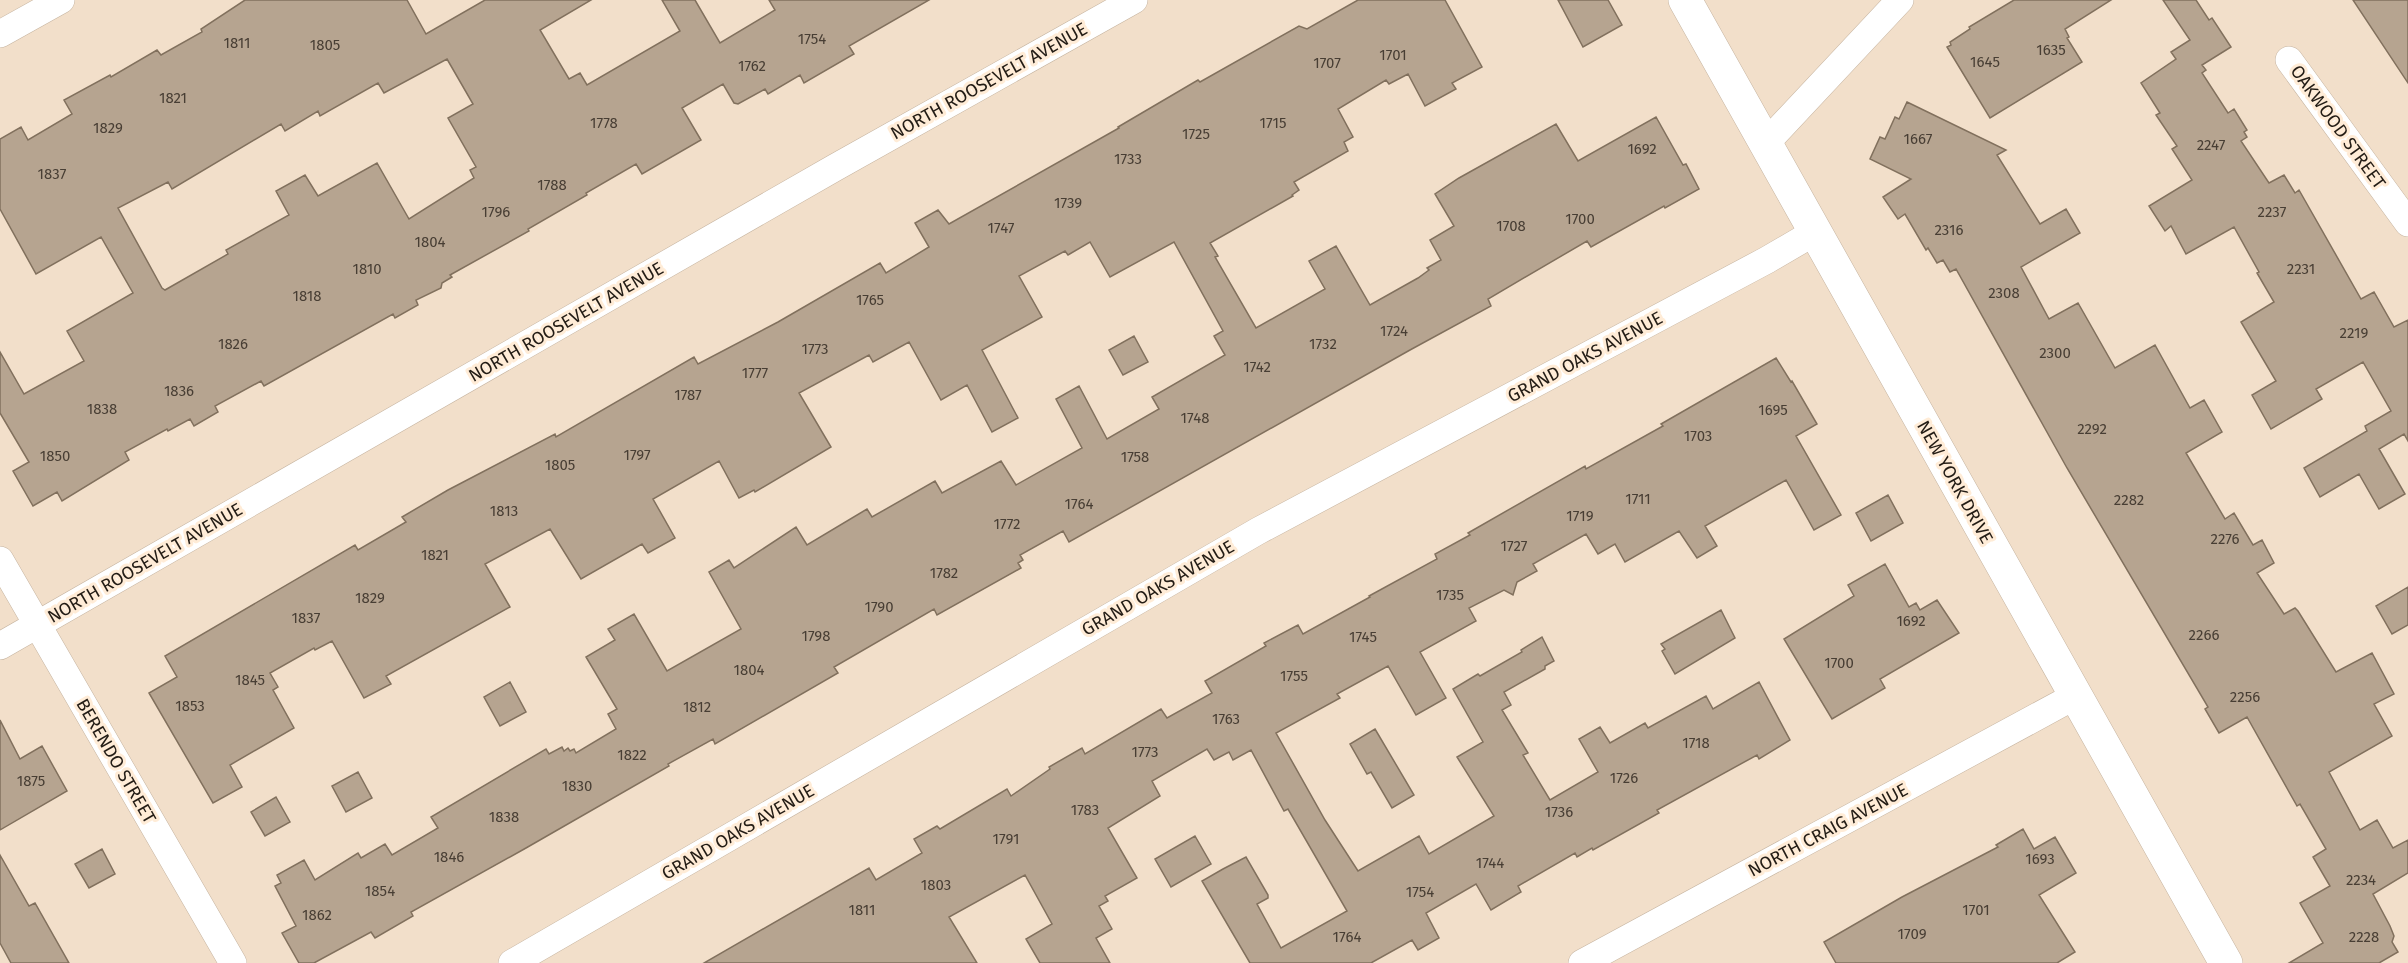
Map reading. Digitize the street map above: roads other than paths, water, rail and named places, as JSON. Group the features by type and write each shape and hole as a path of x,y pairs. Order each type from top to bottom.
{"street":[{"path":"0,34 61,0"},
{"name":"NORTH ROOSEVELT AVENUE","path":"0,646 806,184 1134,0"},
{"name":"NEW YORK DRIVE","path":"1685,0 2226,963"},
{"path":"1766,143 1900,0"},
{"name":"OAKWOOD STREET","path":"2289,60 2408,223"},
{"name":"GRAND OAKS AVENUE","path":"512,963 1258,531 1756,266 1815,232"},
{"name":"BERENDO STREET","path":"0,560 233,963"},
{"name":"NORTH CRAIG AVENUE","path":"1582,963 2075,696"}]}
